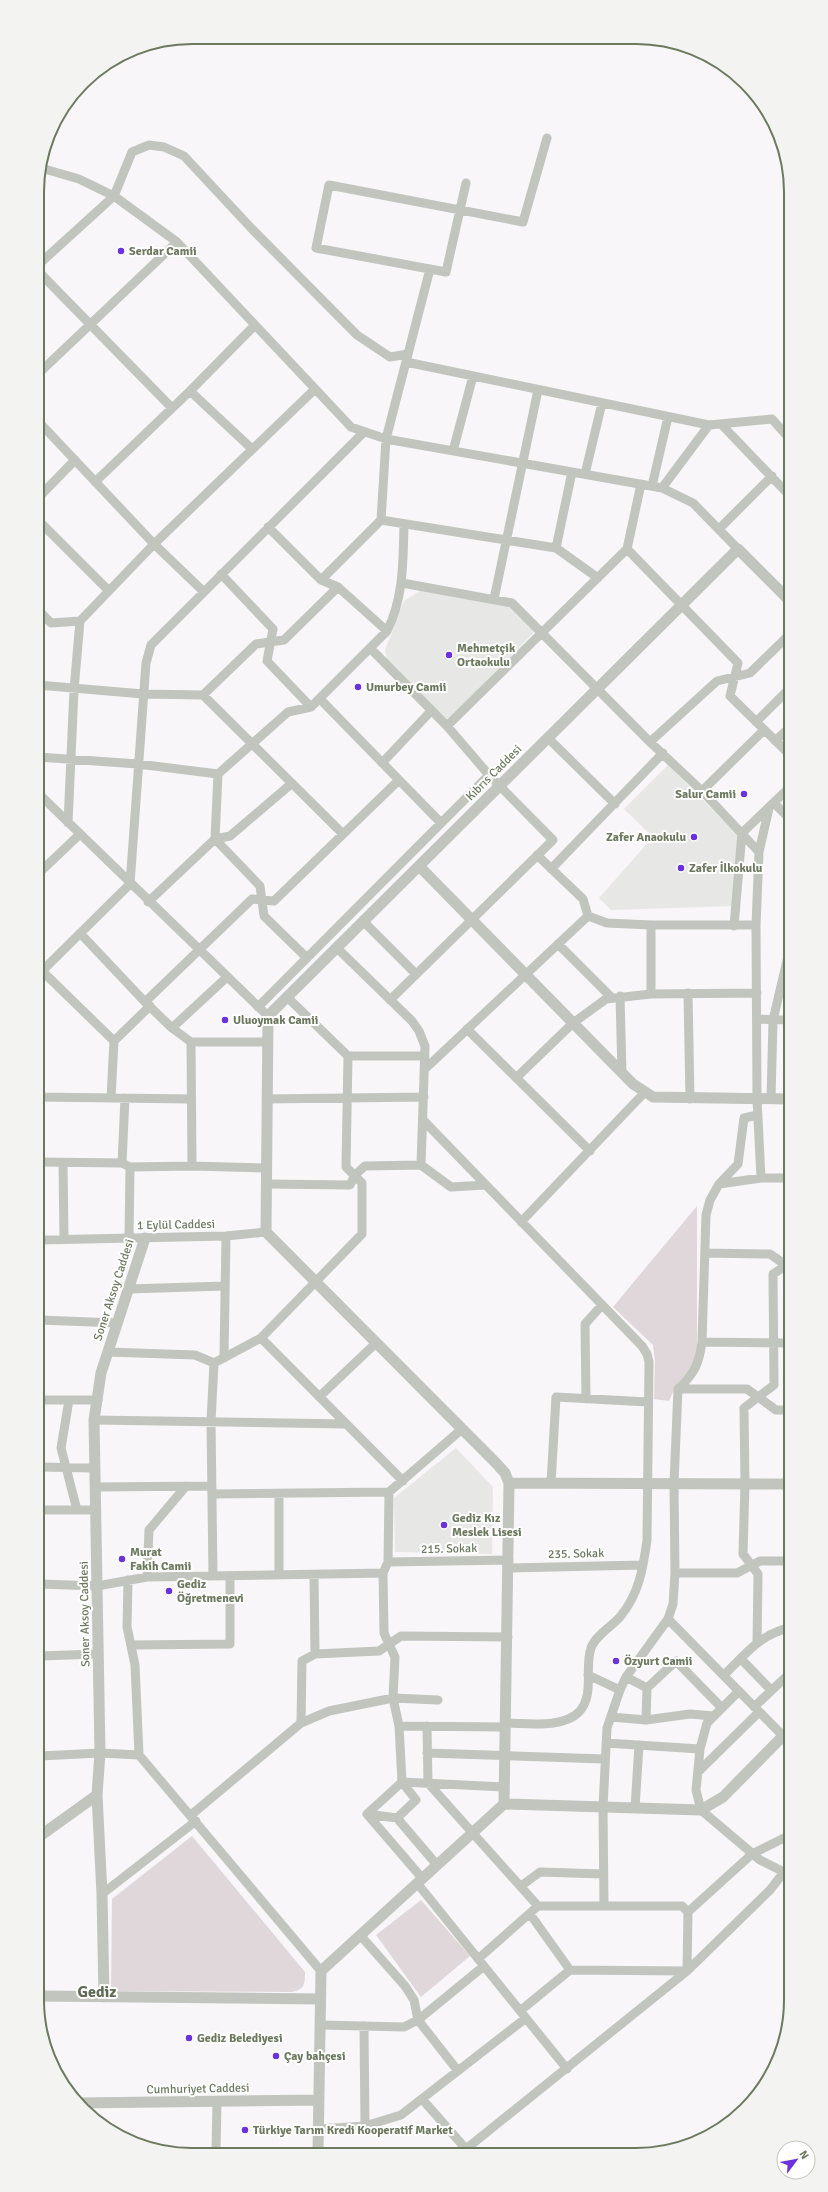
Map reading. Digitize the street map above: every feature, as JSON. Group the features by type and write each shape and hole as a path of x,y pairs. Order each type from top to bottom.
{"street":[{"path":"466,183 459,210 446,272 316,248 329,185 459,210 523,222 547,138"},
{"path":"44,260 114,196 132,152 149,145 177,152 184,156 252,229 357,335 390,357 407,358 473,376 709,425 772,420 784,433"},
{"path":"46,169 78,179 114,196 177,242 351,426 386,439 662,488 693,502 784,594"},
{"path":"44,368 177,242"},
{"path":"321,580 381,520 386,439 430,270"},
{"path":"44,276 172,408"},
{"path":"95,482 190,391 255,325"},
{"path":"453,451 473,376"},
{"path":"68,823 74,690 80,621 108,590 251,448 315,389"},
{"path":"494,599 538,390"},
{"path":"190,391 251,448"},
{"path":"585,474 602,403"},
{"path":"652,486 668,417"},
{"path":"721,424 784,490"},
{"path":"662,488 709,425"},
{"path":"44,427 154,544 204,592"},
{"path":"44,967 130,884 143,694 146,663 150,645 364,432"},
{"path":"44,492 75,460"},
{"path":"556,548 572,472"},
{"path":"719,529 772,476"},
{"path":"447,726 627,549 641,484"},
{"path":"381,520 556,548 598,578"},
{"path":"307,958 264,916 260,886 215,839 218,774 288,712 311,707 371,649 387,631 391,623 402,583 404,524"},
{"path":"44,526 108,590"},
{"path":"268,527 321,580 338,587 387,631"},
{"path":"627,549 738,663 730,696 784,749"},
{"name":"Kıbrıs Caddesi","path":"268,1016 738,549"},
{"path":"221,574 273,629 267,661 311,707"},
{"path":"402,583 512,603 650,742 702,791 760,852"},
{"path":"203,695 256,644 270,644 284,640 338,587"},
{"path":"44,616 51,623 80,621"},
{"path":"650,742 717,681 750,673 784,640"},
{"path":"371,649 447,726 499,786 553,840 390,1000"},
{"path":"44,686 74,690 143,694 203,695 343,834"},
{"path":"756,722 784,694"},
{"path":"320,699 441,823"},
{"path":"382,763 431,711"},
{"path":"702,791 764,730"},
{"path":"775,741 784,733"},
{"path":"548,738 615,804"},
{"path":"551,869 663,753"},
{"path":"44,757 138,764 218,774"},
{"path":"258,1007 489,775"},
{"path":"111,1098 114,1041 198,950 252,899 274,901 399,780"},
{"path":"148,902 215,839 230,836 291,784"},
{"path":"734,926 742,833 784,793"},
{"path":"44,799 148,902 268,1016 266,1232 505,1473 509,1482 509,1564 504,1804"},
{"path":"772,805 784,814"},
{"path":"760,1178 757,1099 756,925 760,852 772,805"},
{"path":"44,868 80,834"},
{"path":"537,855 583,899 588,916"},
{"path":"419,866 622,1073 633,1084 645,1092 653,1097 690,1099 784,1099"},
{"path":"588,916 607,923 651,925 756,925"},
{"path":"426,1068 588,916"},
{"path":"363,921 416,974"},
{"path":"651,925 651,994"},
{"path":"80,933 172,1028 191,1042 268,1042"},
{"path":"558,944 616,997 622,1073"},
{"path":"337,948 412,1021 419,1031 425,1046 426,1068 421,1165"},
{"path":"771,1099 773,1020 784,973"},
{"path":"44,975 114,1041"},
{"path":"172,1028 227,977"},
{"path":"688,993 690,1099"},
{"path":"516,1078 573,1023 595,1006 616,997 651,994 757,993"},
{"path":"287,997 348,1056 425,1056"},
{"path":"757,1019 784,1020"},
{"path":"468,1029 590,1151"},
{"path":"191,1042 192,1166"},
{"path":"214,1363 261,1338 362,1234 362,1183 346,1167 348,1056"},
{"path":"521,1222 645,1092"},
{"path":"44,1097 191,1099"},
{"path":"125,1098 129,1237"},
{"path":"267,1099 424,1098"},
{"path":"604,1906 604,1759 611,1717 626,1677 668,1619 673,1604 675,1573 674,1483 678,1389 691,1377 699,1361 702,1342 706,1215 710,1200 719,1184 738,1164 744,1118 758,1116"},
{"path":"399,1726 552,1723 569,1719 579,1712 585,1704 588,1688 588,1660 592,1646 620,1617 634,1598 643,1565 647,1540 649,1362 647,1354 642,1346 423,1120"},
{"path":"44,1162 267,1168"},
{"path":"63,1163 64,1238"},
{"path":"266,1184 350,1185 355,1176 365,1166 421,1165 452,1187 485,1185"},
{"path":"719,1184 760,1178 784,1178"},
{"name":"1 Eylül Caddesi","path":"44,1240 64,1238 226,1236 266,1232"},
{"path":"224,1358 226,1236"},
{"name":"Soner Aksoy Caddesi","path":"104,1997 102,1894 97,1795 100,1753 94,1420 101,1372 145,1238"},
{"path":"705,1253 770,1254 784,1263"},
{"path":"757,1643 758,1574 743,1554 745,1484 744,1408 774,1385 773,1274 784,1267"},
{"path":"128,1289 225,1286"},
{"path":"586,1399 585,1324 602,1305"},
{"path":"44,1320 117,1323"},
{"path":"261,1338 403,1482"},
{"path":"702,1342 784,1343"},
{"path":"319,1397 376,1343"},
{"path":"108,1352 196,1355 214,1363"},
{"path":"213,1576 211,1421 214,1363"},
{"path":"678,1389 747,1388 776,1410 784,1410"},
{"path":"551,1483 556,1397 648,1402"},
{"path":"44,1400 98,1400"},
{"path":"69,1400 61,1448 77,1510"},
{"path":"94,1420 346,1424"},
{"path":"96,1487 186,1486 212,1490 280,1494 389,1492 403,1482 462,1430"},
{"path":"44,1467 95,1468"},
{"path":"509,1482 784,1484"},
{"path":"147,1577 149,1530 186,1486"},
{"path":"389,1492 388,1562 383,1573 384,1633 395,1657 393,1698 399,1726 402,1782 416,1800 397,1818"},
{"path":"279,1575 280,1494"},
{"path":"44,1510 96,1510"},
{"path":"675,1573 737,1573 760,1561 784,1561"},
{"name":"215. Sokak","path":"388,1562 509,1564"},
{"name":"235. Sokak","path":"509,1564 643,1565"},
{"path":"44,1584 97,1586 147,1577 383,1573"},
{"path":"314,1575 315,1654"},
{"path":"131,1645 230,1644 230,1576"},
{"path":"128,1580 127,1627 135,1665 139,1755 321,1971 317,2148"},
{"path":"668,1619 757,1709 784,1733"},
{"path":"724,1675 757,1643 773,1632 784,1629"},
{"path":"301,1723 302,1661 315,1654 379,1651 401,1636 508,1638"},
{"path":"44,1656 98,1654"},
{"path":"741,1658 771,1690"},
{"path":"646,1720 647,1688 676,1661 721,1707"},
{"path":"588,1675 620,1690"},
{"path":"626,1677 647,1688"},
{"path":"698,1772 757,1709 771,1690 784,1678"},
{"path":"739,1691 721,1707 707,1723 700,1749 696,1790 702,1810 760,1860 784,1870"},
{"path":"102,1894 193,1818 301,1723 328,1711 393,1698 438,1700"},
{"path":"611,1717 646,1720 690,1714 714,1716"},
{"path":"427,1726 428,1783 538,1906"},
{"path":"321,1971 504,1804 702,1810 722,1797 784,1740"},
{"path":"606,1742 700,1749"},
{"path":"634,1808 639,1745"},
{"path":"44,1756 100,1753 139,1755"},
{"path":"427,1753 604,1759"},
{"path":"367,1814 402,1782 504,1787"},
{"path":"44,1833 97,1795"},
{"path":"367,1814 397,1818 437,1865"},
{"path":"367,1814 420,1881 481,1963 567,2068"},
{"path":"688,1912 752,1854 784,1838"},
{"path":"521,1886 540,1872 603,1874"},
{"path":"467,2148 687,1971 770,1890 784,1874"},
{"path":"320,2025 404,2028 418,2020 481,1963 538,1906 682,1906 688,1912 687,1971"},
{"path":"530,1914 570,1970"},
{"path":"360,1935 414,2000 418,2020 458,2071"},
{"path":"318,2129 365,2126 401,2115 458,2071 523,2014 570,1970 687,1971"},
{"path":"44,1996 320,1999"},
{"path":"364,2026 365,2126"},
{"path":"422,2099 465,2148"},
{"name":"Cumhuriyet Caddesi","path":"85,2103 319,2100"},
{"path":"216,2102 216,2148"}],"shaded area":[{"name":"Mehmetçik Ortaokulu","path":"421,590 511,606 536,630 451,718 444,719 387,660 385,650 404,601"},
{"name":"Zafer İlkokulu","path":"668,765 738,835 732,906 611,910 599,898 653,837 624,809"},
{"path":"697,1206 697,1362 676,1385 669,1401 654,1399 655,1362 653,1345 613,1307"},
{"name":"Gediz Kız Meslek Lisesi","path":"456,1448 493,1487 492,1554 395,1552 394,1498"},
{"path":"192,1836 305,1972 304,1984 299,1990 291,1992 111,1991 112,1899"},
{"path":"421,1900 470,1956 421,1997 376,1935"}],"place":[{"name":"Serdar Camii","path":"121,251"},
{"name":"Mehmetçik Ortaokulu","path":"449,655"},
{"name":"Umurbey Camii","path":"358,687"},
{"name":"Salur Camii","path":"744,794"},
{"name":"Zafer Anaokulu","path":"694,837"},
{"name":"Zafer İlkokulu","path":"681,868"},
{"name":"Uluoymak Camii","path":"225,1020"},
{"name":"Gediz Kız Meslek Lisesi","path":"444,1525"},
{"name":"Murat Fakih Camii","path":"122,1559"},
{"name":"Gediz Öğretmenevi","path":"169,1591"},
{"name":"Özyurt Camii","path":"616,1661"},
{"name":"Gediz Belediyesi","path":"189,2038"},
{"name":"Çay bahçesi","path":"276,2056"},
{"name":"Türkiye Tarım Kredi Kooperatif Market","path":"245,2130"}],"district":[{"name":"Gediz","path":"97,1992"}]}
